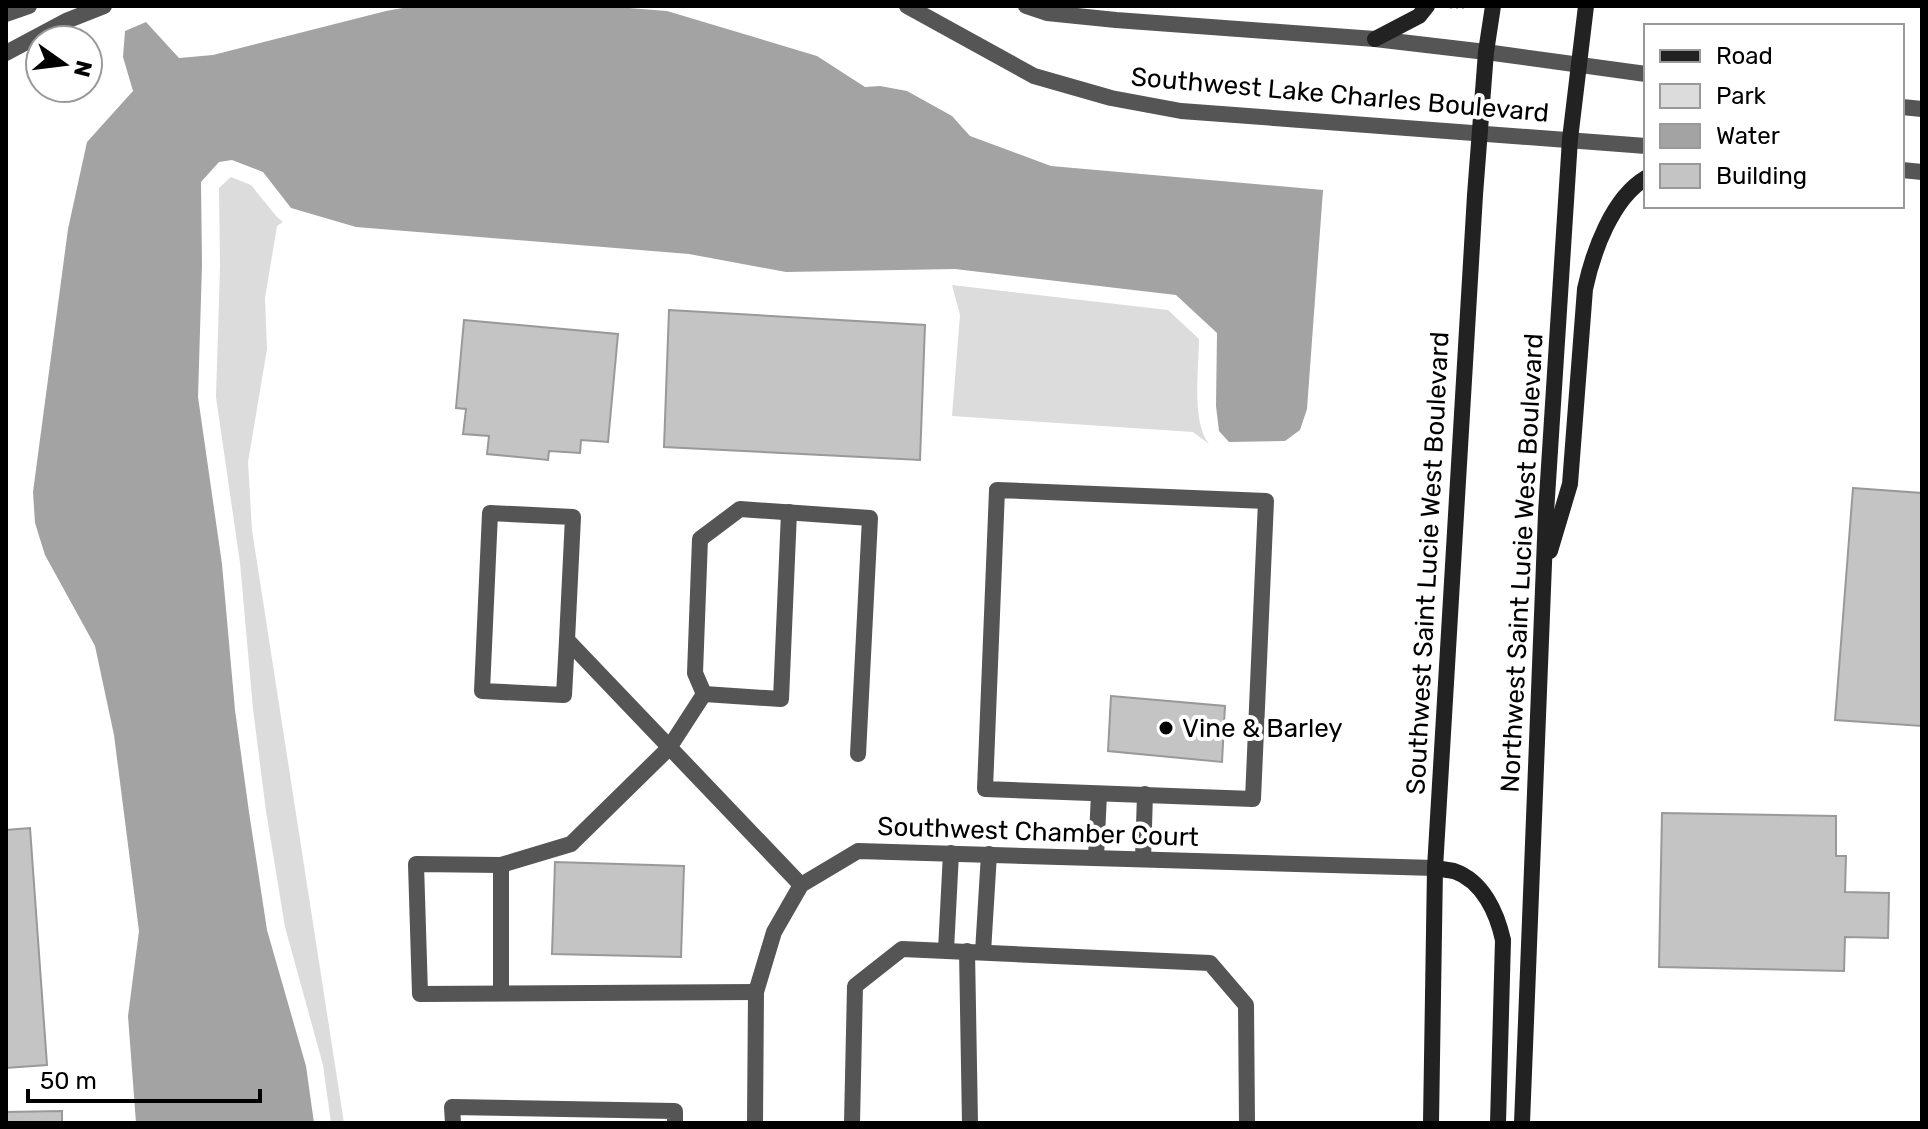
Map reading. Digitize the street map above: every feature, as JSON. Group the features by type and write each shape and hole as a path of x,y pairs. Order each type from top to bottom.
{"main road":[{"path":"1375,39 1419,16 1427,6"},
{"name":"Southwest Saint Lucie West Boulevard","path":"1431,1123 1435,868 1455,506 1479,134 1493,6"},
{"name":"Northwest Saint Lucie West Boulevard","path":"1522,1123 1546,513 1570,139 1586,6"},
{"path":"1544,572 1570,484 1585,289 1599,244 1612,216 1627,194 1644,179"},
{"path":"1435,868 1456,872 1476,886 1490,903 1500,925 1503,940 1498,1123"}],"street":[{"path":"6,14 29,6"},
{"path":"6,53 66,21 104,6"},
{"name":"Southwest Lake Charles Boulevard","path":"907,6 1034,76 1111,98 1181,111 1644,146"},
{"name":"Southwest Lake Charles Boulevard","path":"1026,6 1047,13 1116,20 1375,39 1644,74"},
{"path":"997,490 1266,501 1253,799 1145,794 985,789 997,490"},
{"path":"704,694 695,673 700,539 740,509 870,518 858,754"},
{"path":"704,694 781,699 789,512"},
{"path":"567,640 564,695 482,691 490,513 573,517 567,640 801,885"},
{"path":"704,694 669,748 571,844 501,865 416,864 420,994 756,992"},
{"path":"1096,857 1099,794"},
{"path":"1143,859 1145,794"},
{"name":"Southwest Chamber Court","path":"755,1123 756,992 774,932 801,885 858,851 1435,868"},
{"path":"946,950 951,853"},
{"path":"970,1123 975,952 989,854"},
{"path":"501,865 501,993"},
{"path":"852,1123 855,986 902,949 1210,963 1246,1005 1247,1123"},
{"path":"453,1123 452,1107 675,1111 675,1123"}],"path":[{"path":"1451,18 1451,6 1467,6"}],"green space":[{"path":"231,177 251,185 283,222 277,226 265,298 267,349 248,462 252,530 344,1123 331,1123 323,1065 285,927 253,709 240,563 216,397 219,188"},
{"path":"952,285 1168,310 1199,339 1198,408 1203,434 1209,444 1193,432 952,416 960,315"}],"water":[{"path":"414,6 603,6 667,11 817,56 865,87 880,86 907,91 952,116 970,136 1051,166 1323,190 1307,409 1300,430 1285,441 1229,442 1219,431 1216,406 1217,333 1176,295 955,269 786,272 689,254 356,227 291,208 263,172 232,160 219,162 201,182 198,397 222,564 235,710 267,930 306,1066 314,1123 136,1123 128,1016 139,931 114,735 95,646 45,555 35,523 33,492 68,229 87,142 133,91 123,57 125,31 146,22 179,58 213,55"}],"building":[{"path":"669,310 925,325 920,460 664,447"},
{"path":"464,320 618,334 608,442 581,440 580,453 549,451 548,460 487,454 489,436 463,434 466,409 456,408"},
{"path":"1853,488 1922,493 1922,726 1835,720"},
{"name":"Vine & Barley","path":"1111,696 1225,706 1222,762 1108,751"},
{"path":"1662,813 1836,816 1836,856 1846,856 1845,892 1889,893 1888,938 1845,937 1844,971 1659,967"},
{"path":"30,828 47,1065 6,1068 6,830"},
{"path":"555,862 684,866 681,957 552,954"},
{"path":"62,1111 62,1123 6,1123 6,1112"}],"place":[{"name":"Vine & Barley","path":"1166,728"}]}
